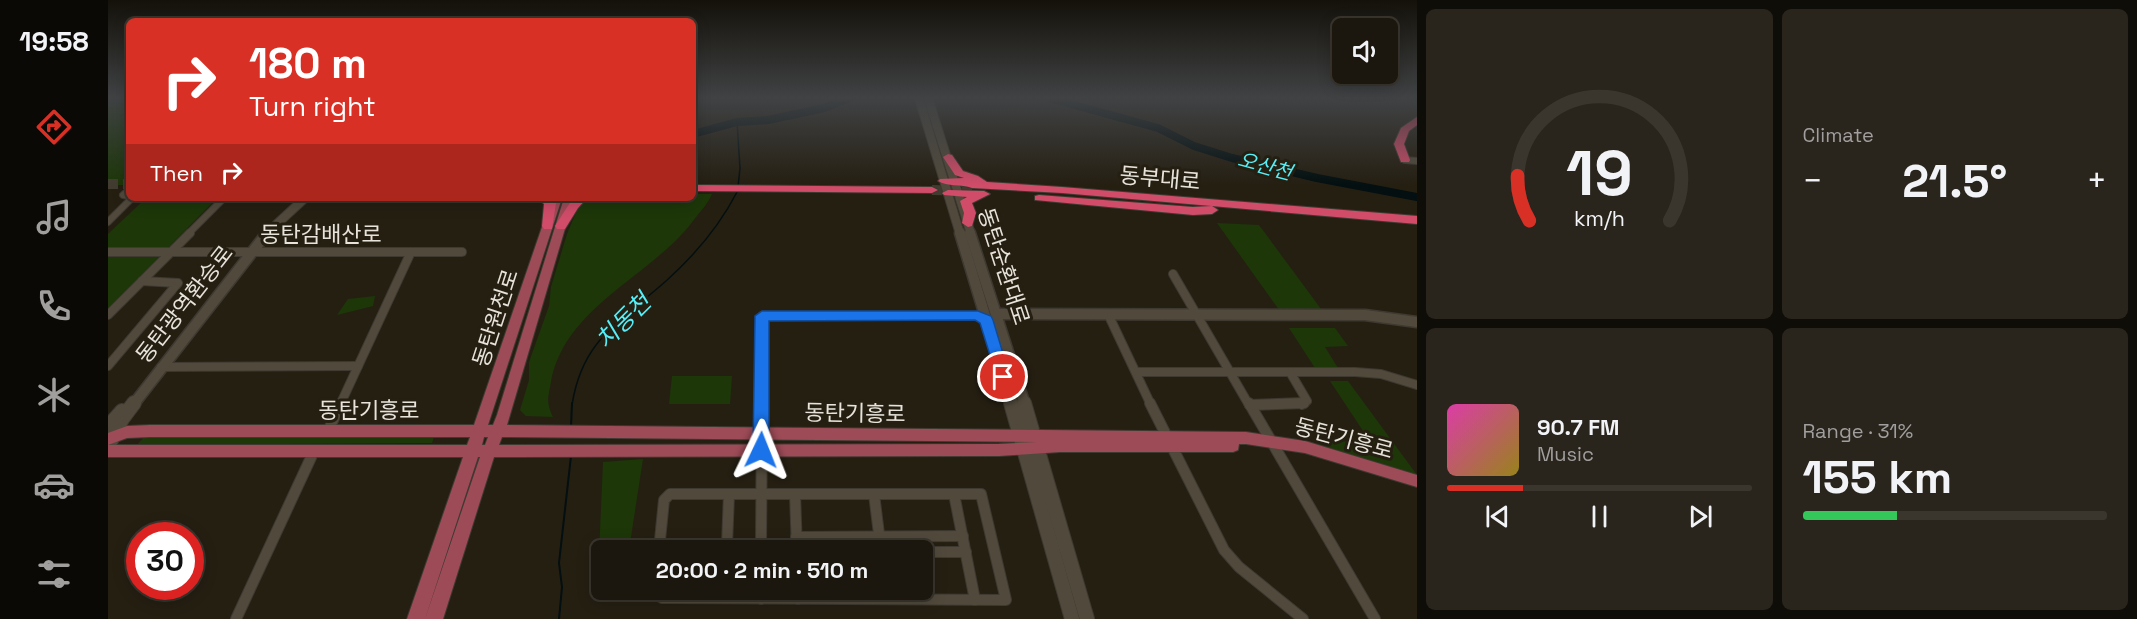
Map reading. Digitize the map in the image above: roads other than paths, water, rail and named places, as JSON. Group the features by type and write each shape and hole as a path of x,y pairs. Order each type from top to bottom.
{"highway":[{"path":"1405,160 1400,144 1405,130 1409,127"},
{"path":"1400,144 1417,156"},
{"path":"948,158 959,174 996,182"},
{"path":"949,181 996,182 1241,206"},
{"path":"696,187 932,187"},
{"name":"동부대로","path":"1417,220 972,188 1417,228"},
{"path":"953,193 1192,211 1220,210"},
{"path":"968,222 970,213 966,201 988,195"},
{"path":"548,201 550,203 554,226 567,218 572,206 578,201"}],"main road":[{"name":"동탄원천로","path":"434,619 497,431 554,226 557,201"},
{"name":"동탄원천로","path":"416,619 479,431 554,226 567,201"},
{"name":"동탄기흥로","path":"110,437 127,432 150,431 617,431 762,433 1030,442"},
{"path":"133,451 134,442 150,431"},
{"path":"427,451 434,448 438,442 439,434 435,431"},
{"name":"동탄기흥로","path":"108,451 761,450 1030,442 1273,444 1344,457 1417,481"},
{"name":"동탄기흥로","path":"1273,444 1342,463 1417,488"}],"street":[{"name":"동탄순환대로","path":"933,127 986,315 1087,619"},
{"name":"동탄순환대로","path":"935,127 948,158 949,181"},
{"path":"1405,160 1417,161"},
{"name":"동탄순환대로","path":"953,193 968,222 986,315"},
{"path":"108,222 127,201"},
{"path":"108,315 221,201"},
{"name":"동탄광역환승로","path":"110,437 261,230 293,201"},
{"name":"동탄광역환승로","path":"110,437 247,252 302,201"},
{"name":"동탄감배산로","path":"108,252 462,252"},
{"path":"328,431 411,252"},
{"path":"1173,274 1375,619"},
{"path":"108,366 178,283 142,281"},
{"path":"1108,314 1168,442 1224,550 1239,567 1303,619"},
{"path":"761,540 762,316 1365,315 1417,322"},
{"path":"161,367 358,366"},
{"path":"1136,372 1381,374 1417,384"},
{"path":"1250,405 1302,405 1307,401 1290,372"},
{"name":"동탄순환대로","path":"1030,442 1072,619"},
{"path":"236,619 314,451"},
{"path":"660,540 664,500 670,494 981,494 1006,600 933,597"},
{"path":"727,540 729,494"},
{"path":"795,494 796,540"},
{"path":"874,494 880,540"},
{"path":"954,494 975,600"},
{"path":"796,537 963,537"},
{"path":"933,552 966,552"}],"waterway":[{"name":"오산천","path":"696,133 719,127"},
{"name":"치동천","path":"737,127 740,168 738,187"},
{"name":"오산천","path":"1154,127 1194,146 1232,158 1317,178 1417,197"},
{"name":"치동천","path":"572,405 577,382 594,347 619,320 687,261 714,229 737,192"},
{"name":"치동천","path":"571,427 572,403"},
{"name":"치동천","path":"559,619 562,587 559,563 571,456"}],"tunnel":[{"path":"108,184 126,184"},
{"path":"932,190 973,191"}]}
